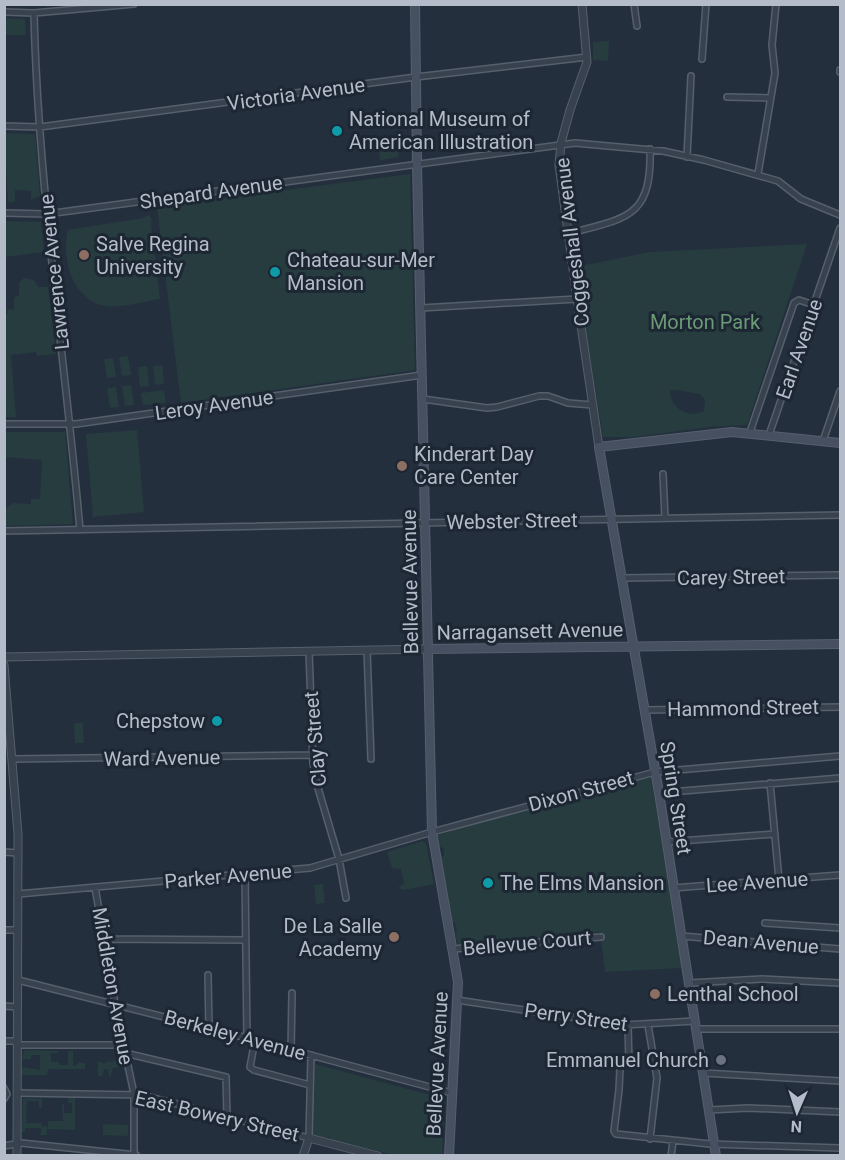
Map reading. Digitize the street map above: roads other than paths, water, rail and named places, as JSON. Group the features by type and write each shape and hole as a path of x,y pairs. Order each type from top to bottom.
{"main road":[{"name":"Bellevue Avenue","path":"415,4 432,832 457,971 449,1155"},
{"path":"599,447 705,434 750,432 840,443"},
{"name":"Spring Street","path":"599,447 659,793 716,1155"},
{"name":"Narragansett Avenue","path":"428,649 840,644"}],"street":[{"name":"Coggeshall Avenue","path":"582,4 587,57 561,143 559,165 576,299 599,447"},
{"path":"634,4 637,26"},
{"path":"702,59 706,4"},
{"path":"758,174 775,73 772,45 776,4"},
{"path":"4,12 131,5"},
{"name":"Lawrence Avenue","path":"34,12 47,214 71,425 80,530"},
{"name":"Victoria Avenue","path":"4,126 40,128 416,77 587,57"},
{"path":"687,157 691,76"},
{"path":"727,97 770,98"},
{"name":"Shepard Avenue","path":"4,213 47,214 417,165 561,143 651,149 758,174 778,181 808,203 840,215"},
{"path":"567,234 624,216 638,207 648,186 651,149"},
{"name":"Earl Avenue","path":"769,435 840,228"},
{"path":"421,308 576,299"},
{"path":"750,432 794,303 799,300 814,305"},
{"name":"Leroy Avenue","path":"4,424 71,425 422,375"},
{"path":"823,441 840,391"},
{"path":"423,399 487,408 548,396 568,403 593,405"},
{"path":"663,474 665,518"},
{"name":"Webster Street","path":"4,531 840,515"},
{"name":"Carey Street","path":"622,578 840,575"},
{"name":"Narragansett Avenue","path":"4,657 428,649"},
{"path":"367,650 371,759"},
{"name":"Clay Street","path":"309,651 312,755 318,788 339,860 346,898"},
{"path":"4,665 18,853 17,1155"},
{"name":"Hammond Street","path":"645,710 840,707"},
{"name":"Ward Avenue","path":"12,759 312,755"},
{"name":"Dixon Street","path":"432,832 655,772 840,756"},
{"path":"659,793 840,778"},
{"path":"770,783 779,880"},
{"name":"Parker Avenue","path":"18,894 310,868 432,832"},
{"path":"666,842 775,834"},
{"path":"4,852 18,853"},
{"path":"245,875 247,1038"},
{"name":"Lee Avenue","path":"673,888 840,875"},
{"name":"Middleton Avenue","path":"96,887 115,1004 134,1094 136,1155"},
{"path":"765,923 840,928"},
{"path":"4,930 18,930"},
{"name":"Dean Avenue","path":"681,936 840,949"},
{"name":"Bellevue Court","path":"453,949 601,937"},
{"path":"105,939 246,940"},
{"path":"208,975 209,1028"},
{"name":"Berkeley Avenue","path":"18,980 452,1093"},
{"path":"689,983 762,980 840,983"},
{"path":"291,1050 292,993"},
{"name":"Perry Street","path":"457,1000 628,1025 840,1029"},
{"path":"4,1006 18,1006"},
{"path":"648,1024 657,1078 650,1139"},
{"path":"628,1025 629,1065"},
{"path":"255,1040 250,1067 310,1085"},
{"path":"4,1041 14,1041 18,1044 123,1046"},
{"path":"125,1053 226,1077 227,1117"},
{"path":"303,1155 309,1138 311,1055"},
{"path":"620,1070 614,1134 715,1144 840,1148"},
{"path":"703,1073 840,1081"},
{"path":"4,1088 7,1094 4,1099"},
{"name":"East Bowery Street","path":"18,1093 134,1094 378,1155"},
{"path":"709,1110 748,1108 840,1112"},
{"path":"671,1155 673,1141"},
{"path":"4,1146 17,1142 136,1155"}],"place":[{"name":"National Museum of American Illustration","path":"337,131"},
{"name":"Salve Regina University","path":"84,255"},
{"name":"Chateau-sur-Mer Mansion","path":"275,272"},
{"name":"Kinderart Day Care Center","path":"402,466"},
{"name":"Chepstow","path":"217,721"},
{"name":"The Elms Mansion","path":"488,883"},
{"name":"De La Salle Academy","path":"394,937"},
{"name":"Lenthal School","path":"655,994"},
{"name":"Emmanuel Church","path":"721,1060"}],"park label":[{"name":"Morton Park","path":"705,322"}]}
